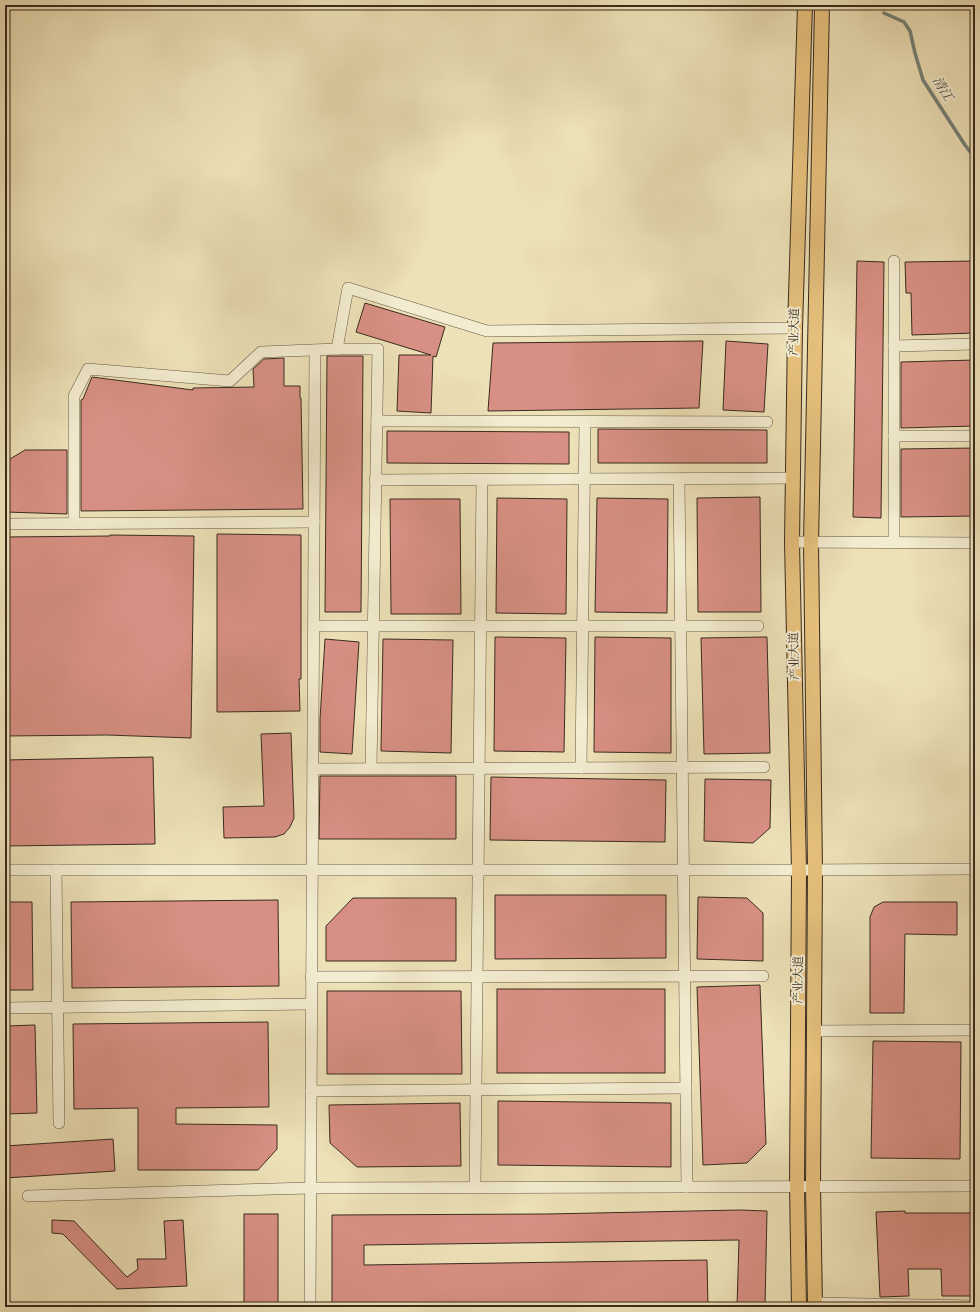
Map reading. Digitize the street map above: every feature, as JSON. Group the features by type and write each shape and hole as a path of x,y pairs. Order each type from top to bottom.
{"main road":[{"name":"产业大道","path":"799,1307 797,1186 799,870 792,542 795,328 805,5"},
{"name":"产业大道","path":"815,1305 813,1186 815,870 811,542 822,5"}],"street":[{"path":"894,261 894,543"},
{"path":"337,349 348,288 487,331 795,328"},
{"path":"894,346 975,344"},
{"path":"74,524 74,396 88,369 230,381 261,352 378,349 371,768"},
{"path":"310,1307 315,350"},
{"path":"377,421 767,422"},
{"path":"581,768 585,422"},
{"path":"894,436 975,436"},
{"path":"375,480 793,478"},
{"path":"679,479 687,1187"},
{"path":"475,1187 482,480"},
{"path":"5,524 314,522"},
{"path":"792,542 975,543"},
{"path":"314,626 758,626"},
{"path":"313,769 764,767"},
{"path":"5,870 975,869"},
{"path":"56,870 58,1123"},
{"path":"311,977 763,976"},
{"path":"5,1008 311,1004"},
{"path":"814,1031 975,1030"},
{"path":"311,1091 686,1088"},
{"path":"28,1196 310,1188 975,1186"},
{"path":"815,1305 975,1306"}],"building":[{"path":"857,261 884,262 881,518 853,517"},
{"path":"975,261 975,333 912,335 911,293 906,293 905,262"},
{"path":"365,303 445,327 436,357 433,356 431,413 397,411 399,355 431,355 356,332"},
{"path":"703,341 699,408 488,411 493,343"},
{"path":"726,341 768,344 764,412 723,410"},
{"path":"327,356 363,356 361,612 325,612"},
{"path":"284,358 284,386 300,386 303,509 81,511 81,400 83,399 92,377 193,390 193,388 254,387 253,369 264,359"},
{"path":"975,360 975,426 901,428 901,362"},
{"path":"598,429 767,430 767,463 598,463"},
{"path":"387,431 569,432 569,464 387,463"},
{"path":"975,448 975,516 901,517 901,449"},
{"path":"25,450 67,450 67,514 5,512 5,462"},
{"path":"760,497 761,612 698,612 697,498"},
{"path":"497,498 567,499 566,614 496,613"},
{"path":"597,498 668,499 667,613 595,612"},
{"path":"390,499 460,499 461,614 391,614"},
{"path":"217,534 301,535 300,711 217,712"},
{"path":"110,535 194,536 191,738 107,735 5,736 5,537"},
{"path":"495,637 566,638 564,752 494,751"},
{"path":"595,637 671,638 671,753 594,752"},
{"path":"767,637 770,753 704,754 701,638"},
{"path":"325,639 359,642 352,754 320,752 320,719"},
{"path":"383,639 453,640 451,753 381,751"},
{"path":"291,733 294,818 290,827 284,834 275,837 224,838 223,807 264,806 261,734"},
{"path":"153,757 155,844 5,846 5,760"},
{"path":"320,776 456,776 456,839 319,839"},
{"path":"491,777 666,780 665,842 490,840"},
{"path":"705,779 771,780 770,828 753,843 704,841"},
{"path":"495,895 666,895 666,958 495,959"},
{"path":"698,897 747,898 763,913 763,961 697,959"},
{"path":"353,898 456,898 456,961 326,961 326,926"},
{"path":"278,900 279,986 72,988 71,902"},
{"path":"5,902 32,902 33,990 5,990"},
{"path":"883,902 957,902 957,935 905,934 904,1013 870,1013 870,917 874,907"},
{"path":"760,985 766,1144 747,1163 703,1165 697,987"},
{"path":"497,989 665,989 665,1073 497,1073"},
{"path":"327,991 461,991 462,1074 327,1074"},
{"path":"268,1022 269,1107 176,1108 176,1124 277,1125 277,1149 258,1170 138,1170 138,1108 74,1109 73,1024"},
{"path":"35,1025 37,1113 5,1114 5,1026"},
{"path":"873,1041 961,1042 960,1159 871,1158"},
{"path":"498,1101 671,1103 671,1167 498,1165"},
{"path":"460,1103 461,1166 357,1167 330,1143 329,1105"},
{"path":"113,1139 115,1171 5,1178 5,1146"},
{"path":"740,1210 767,1211 765,1307 737,1307 739,1240 364,1245 364,1265 707,1260 708,1307 332,1307 332,1215 547,1214"},
{"path":"905,1211 905,1213 975,1213 975,1296 942,1296 941,1269 908,1269 909,1296 880,1297 876,1212"},
{"path":"244,1214 278,1214 278,1307 244,1307"},
{"path":"52,1220 74,1221 127,1277 138,1269 137,1259 166,1259 164,1221 183,1220 187,1286 117,1289 63,1234 52,1233"}],"waterway":[{"name":"清江","path":"884,13 904,22 910,31 923,80 975,158"}]}
